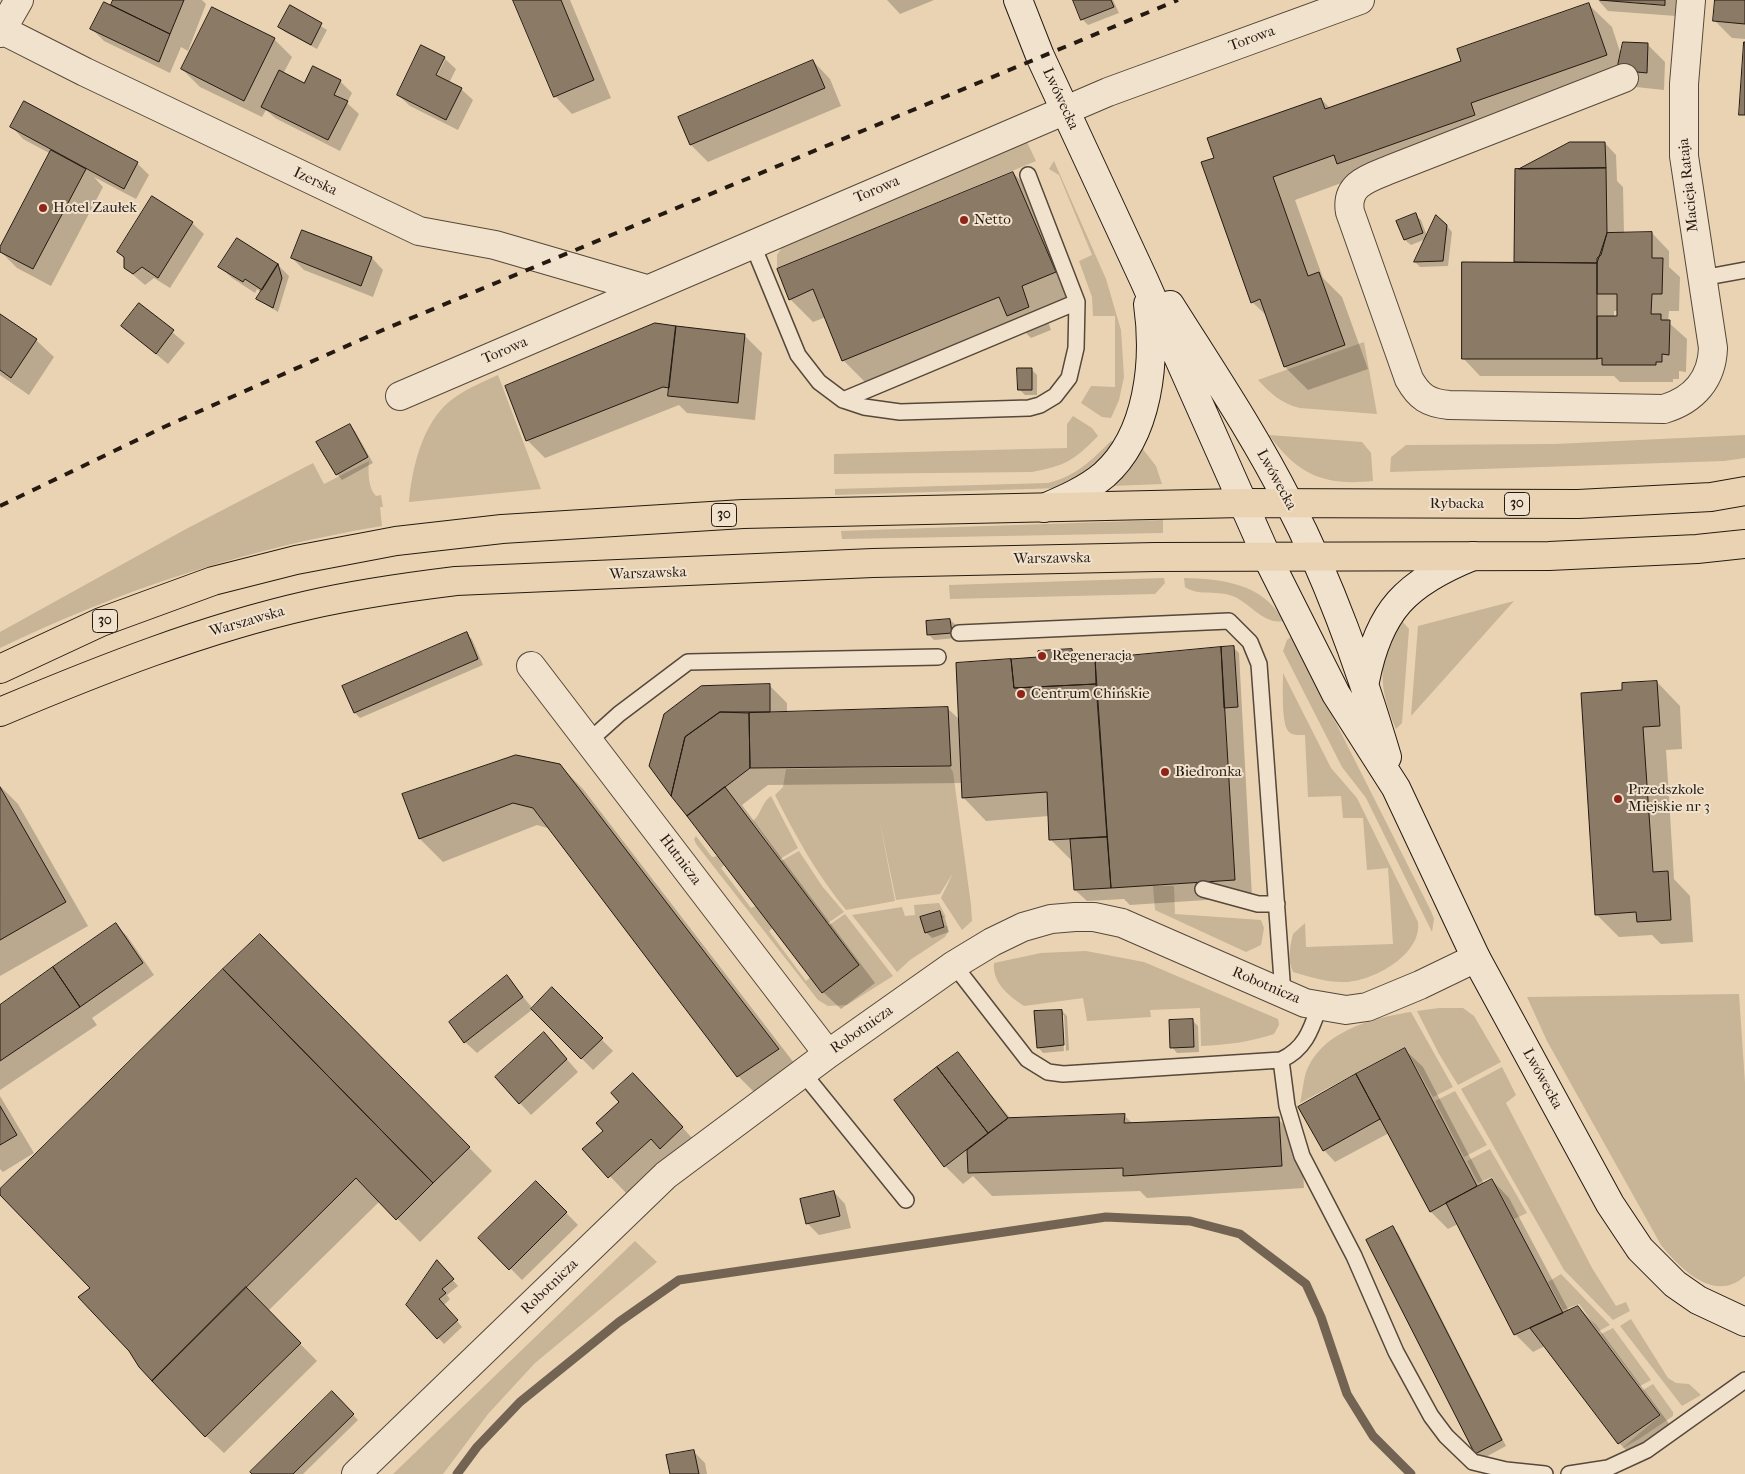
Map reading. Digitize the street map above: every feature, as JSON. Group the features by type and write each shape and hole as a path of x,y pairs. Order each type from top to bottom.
{"main road":[{"name":"Rybacka","path":"1289,503 1578,504 1711,497 1745,491"},
{"name":"30","path":"0,668 101,622 213,581 296,560 396,541 502,529 743,514 1289,503"},
{"path":"1315,558 1549,556 1625,553 1745,544"},
{"name":"Warszawska","path":"0,712 143,655 231,625 310,604 404,587 456,581 873,563 1267,557 1315,558"}],"street":[{"path":"1,31 19,0"},
{"name":"Torowa","path":"400,396 752,243 1108,92 1360,0"},
{"name":"Macieja Rataja","path":"1624,78 1360,182 1350,194 1350,212 1409,378 1415,390 1426,400 1449,405 1664,409 1677,405 1695,393 1710,369 1712,348 1687,180 1683,126 1684,84 1691,0"},
{"name":"Lwówecka","path":"1023,2 1065,110 1144,280 1267,557 1336,694 1396,788 1476,958 1610,1204 1640,1249 1656,1268 1698,1300 1745,1322"},
{"name":"Izerska","path":"1,31 418,231 495,245 646,289"},
{"name":"Lwówecka","path":"1106,197 1246,426 1289,503 1315,558 1365,682 1396,788"},
{"path":"1041,509 1070,497 1103,476 1122,454 1133,436 1147,390 1150,366 1150,315 1144,280"},
{"path":"1365,682 1373,645 1382,625 1397,604 1427,577 1473,556"},
{"name":"Hutnicza","path":"531,666 828,1054"},
{"name":"Robotnicza","path":"356,1474 666,1175 828,1054 954,965 992,942 1023,928 1051,919 1094,917 1122,923 1283,994 1319,1007 1346,1010 1367,1006 1420,985 1476,958"}],"lane":[{"path":"752,243 798,355 819,382 842,400 864,407 900,412 1029,408 1040,405 1055,396 1063,387 1074,365 1077,302 1028,175"},
{"path":"1702,278 1745,270"},
{"path":"842,400 1077,302"},
{"path":"960,633 1229,621 1250,642 1259,664 1283,994"},
{"path":"588,741 619,714 688,662 938,657"},
{"path":"1203,889 1258,904 1276,904"},
{"path":"954,965 1027,1059 1048,1072 1063,1074 1281,1060 1294,1054 1301,1047 1310,1033 1319,1007"},
{"path":"1281,1060 1287,1106 1302,1156 1354,1256 1396,1352 1431,1416 1446,1436 1473,1462 1506,1470 1545,1474"},
{"path":"803,1073 906,1200"},
{"path":"1569,1474 1608,1468 1647,1450 1745,1380"}],"shaded area":[{"path":"1025,138 1036,161 777,269 777,255 786,241"},
{"path":"1054,161 1106,279 1121,330 1124,377 1119,400 1111,418 1102,417 1081,403 1091,386 1115,387 1115,316 1093,316 1092,297 1079,261 1092,255 1059,175 1049,169"},
{"path":"1364,342 1377,414 1300,408 1288,404 1277,397 1258,380"},
{"path":"498,375 541,489 409,502 420,447 432,422 440,411 455,397 473,386"},
{"path":"1073,416 1092,428 1098,436 1069,461 1032,472 834,474 834,454 1067,448 1067,424"},
{"path":"1269,435 1362,442 1371,453 1373,481 1340,482 1314,475 1291,460"},
{"path":"1745,435 1745,458 1724,461 1390,472 1391,457 1406,445 1555,444"},
{"path":"1111,441 1117,442 1103,461 1062,488 835,495 835,489 1048,483 1075,472"},
{"path":"1142,448 1156,466 1162,484 1112,486"},
{"path":"369,461 371,489 376,496 381,495 383,507 380,507 382,526 283,546 187,573 92,607 0,648 0,632 186,529 313,463 324,484"},
{"path":"1163,520 1163,533 842,539 841,531"},
{"path":"1164,578 1165,583 1155,594 950,599 949,585"},
{"path":"1184,578 1227,582 1253,591 1265,598 1275,608 1283,621 1270,620 1264,617 1235,597 1222,593 1191,590 1185,587"},
{"path":"1514,601 1411,716 1418,626"},
{"path":"1402,621 1409,629 1402,723 1396,729 1386,700 1382,674 1387,648"},
{"path":"1292,636 1431,911 1434,919 1432,932 1366,798 1342,767 1283,651 1287,640"},
{"path":"1283,673 1331,768 1357,798 1418,922 1417,934 1413,945 1405,955 1383,971 1358,980 1347,982 1326,981 1293,972 1291,967 1290,953 1293,934 1305,923 1306,947 1393,944 1388,868 1367,870 1363,818 1343,818 1341,796 1308,797 1305,735 1292,734 1286,728 1283,704"},
{"path":"950,767 953,772 971,905 972,921 962,930 941,898 953,873 940,894 896,900 879,818 895,901 846,910 807,854 775,795 783,787 786,769"},
{"path":"771,796 798,848 780,859 753,821"},
{"path":"696,836 712,857 718,856 724,865 721,868 751,908 756,906 773,928 769,931 806,981 811,977 823,992 859,965 829,925 845,914 893,976 847,1005 828,1006 818,1000 696,844 694,839"},
{"path":"799,851 822,886 844,912 828,923 781,861"},
{"path":"1153,886 1174,886 1175,914 1261,920 1264,928 1261,945 1246,952 1155,910"},
{"path":"939,903 946,917 942,918 940,911 921,917 925,933 947,926 948,932 945,937 910,960 897,972 852,915 902,907 905,916 915,915 914,905"},
{"path":"1086,951 1144,962 1278,1019 1279,1025 1274,1034 1265,1037 1238,1043 1201,1046 1200,1008 1150,1010 1151,1017 1087,1021 1083,998 1024,1006 1003,988 994,970 994,963 1041,953"},
{"path":"1739,994 1745,1083 1745,1276 1733,1284 1721,1286 1710,1285 1698,1280 1661,1245 1547,1041 1527,997"},
{"path":"1439,1008 1463,1008 1474,1016 1501,1062 1458,1085 1439,1054 1417,1011"},
{"path":"1411,1012 1453,1087 1433,1097 1405,1047 1300,1103 1305,1076 1312,1061 1322,1048 1334,1038 1364,1023"},
{"path":"1502,1067 1516,1095 1506,1103 1592,1268 1616,1306 1626,1302 1630,1311 1613,1320 1564,1270 1461,1089"},
{"path":"1455,1091 1487,1145 1464,1157 1435,1101"},
{"path":"1490,1149 1527,1213 1514,1219 1492,1177 1478,1183 1467,1161"},
{"path":"635,1241 657,1262 535,1363 488,1414 443,1474 393,1474"},
{"path":"1561,1274 1610,1325 1599,1331 1579,1304 1563,1310 1548,1282"},
{"path":"1631,1319 1668,1378 1676,1383 1689,1384 1701,1395 1682,1406 1620,1326"},
{"path":"1613,1328 1651,1380 1640,1386 1601,1334"},
{"path":"1653,1384 1673,1412 1673,1416 1621,1449 1661,1415 1643,1390"}],"building":[{"path":"113,0 184,0 170,34 111,5"},
{"path":"513,0 561,0 594,80 554,97"},
{"path":"1073,0 1111,0 1114,7 1081,20"},
{"path":"1600,0 1665,0 1665,5"},
{"path":"1715,0 1745,0 1745,24 1713,21"},
{"path":"104,2 170,34 159,62 90,29"},
{"path":"1589,3 1607,55 1471,103 1475,115 1337,164 1334,155 1273,177 1308,276 1319,272 1345,345 1284,367 1260,299 1251,303 1201,162 1214,158 1207,138 1321,98 1325,109 1461,61 1457,49"},
{"path":"290,5 322,23 311,45 278,27"},
{"path":"212,7 275,38 244,101 181,69"},
{"path":"1623,42 1648,43 1647,73 1617,70"},
{"path":"1744,42 1745,115 1739,115"},
{"path":"421,45 445,57 436,75 462,88 446,120 397,95"},
{"path":"813,60 825,88 690,145 678,117"},
{"path":"313,66 341,80 334,95 348,101 328,140 261,107 279,70 304,83"},
{"path":"24,101 138,162 124,189 10,127"},
{"path":"1570,142 1605,142 1606,168 1519,169"},
{"name":"Hotel Zaułek","path":"51,150 86,169 33,269 0,252 0,247"},
{"path":"1606,168 1607,233 1597,263 1514,262 1515,169"},
{"name":"Netto","path":"1013,172 1056,272 1022,286 1029,307 1007,316 999,297 842,361 813,289 789,300 777,269"},
{"path":"152,196 193,222 158,278 142,267 133,274 124,268 124,257 117,252"},
{"path":"1416,213 1423,233 1404,240 1396,221"},
{"path":"1436,215 1447,225 1443,261 1414,262"},
{"path":"302,230 372,257 361,286 291,258"},
{"path":"1652,232 1652,258 1663,258 1662,294 1652,294 1651,314 1661,314 1661,320 1670,320 1669,355 1662,354 1662,362 1656,362 1656,365 1602,365 1602,358 1597,359 1597,316 1617,316 1617,294 1597,294 1597,258 1601,255 1607,233"},
{"path":"237,238 278,264 262,290 245,279 243,282 218,267"},
{"path":"1462,262 1597,263 1597,359 1462,359"},
{"path":"278,264 282,278 273,308 256,299"},
{"path":"139,303 174,330 156,354 121,326"},
{"path":"0,314 37,339 11,378 0,370"},
{"path":"655,323 676,326 669,388 663,387 526,441 505,386"},
{"path":"676,326 745,334 738,403 668,396"},
{"path":"1017,368 1032,368 1032,390 1018,390"},
{"path":"350,424 368,457 336,475 316,442"},
{"path":"950,619 952,633 927,635 926,621"},
{"path":"467,632 478,659 354,713 342,686"},
{"path":"1234,646 1238,707 1224,708 1221,647"},
{"name":"Biedronka","path":"1221,647 1235,880 1111,888 1095,659"},
{"path":"1072,649 1073,656 1095,655 1096,684 1014,688 1011,659 1038,657 1038,651"},
{"path":"1011,659 1014,688 1096,684 1107,837 1049,840 1047,792 962,798 956,663"},
{"name":"Przedszkole Miejskie nr 3","path":"1657,681 1660,726 1643,727 1653,872 1668,871 1671,920 1637,922 1636,912 1595,915 1581,693 1622,690 1622,683"},
{"path":"770,684 770,712 720,712 685,737 671,796 649,766 664,714 701,686"},
{"path":"948,707 951,766 750,768 749,713"},
{"path":"720,712 749,713 750,768 687,816 671,796 685,737"},
{"path":"516,755 560,764 779,1049 737,1077 533,808 513,803 419,839 402,794"},
{"path":"0,787 66,902 0,940"},
{"path":"725,787 859,965 822,993 687,816"},
{"path":"1107,837 1111,888 1074,890 1070,839"},
{"path":"940,911 944,927 925,933 920,917"},
{"path":"116,923 143,963 80,1007 53,967"},
{"path":"260,934 470,1147 433,1183 223,969"},
{"path":"53,967 80,1007 0,1061 0,1005"},
{"path":"223,969 433,1183 396,1220 356,1178 152,1381 139,1367 129,1351 78,1297 90,1288 0,1195 0,1189"},
{"path":"507,975 523,997 464,1043 449,1022"},
{"path":"552,987 603,1038 581,1059 531,1009"},
{"path":"1062,1010 1064,1045 1037,1048 1034,1011"},
{"path":"1193,1019 1194,1047 1170,1048 1169,1020"},
{"path":"544,1032 567,1059 519,1104 495,1077"},
{"path":"1405,1048 1477,1186 1430,1212 1356,1074"},
{"path":"958,1052 1008,1118 988,1133 937,1067"},
{"path":"937,1067 988,1133 944,1167 894,1100"},
{"path":"633,1073 683,1127 660,1149 651,1139 608,1178 582,1149 603,1131 596,1123 619,1102 611,1093"},
{"path":"1356,1074 1380,1119 1323,1151 1298,1107"},
{"path":"0,1106 17,1135 0,1145"},
{"path":"1125,1114 1124,1123 1279,1117 1282,1166 1123,1176 1123,1168 968,1173 967,1150 1008,1118"},
{"path":"1492,1179 1563,1313 1514,1335 1446,1203"},
{"path":"536,1181 567,1212 509,1270 478,1238"},
{"path":"834,1191 840,1216 806,1224 800,1199"},
{"path":"1393,1226 1502,1440 1475,1454 1366,1240"},
{"path":"437,1260 454,1279 442,1289 446,1293 439,1299 458,1320 437,1339 406,1305"},
{"path":"246,1287 301,1343 205,1437 152,1381"},
{"path":"1578,1306 1660,1415 1618,1444 1530,1328"},
{"path":"332,1391 354,1414 293,1474 252,1474 250,1472"},
{"path":"694,1450 699,1474 670,1474 666,1455"}],"waterway":[{"path":"457,1474 477,1447 520,1402 619,1322 679,1280 1106,1217 1190,1221 1240,1234 1306,1284 1321,1317 1347,1394 1373,1436 1411,1474"}],"railway":[{"path":"0,506 164,427 385,329 1178,0"}],"place":[{"name":"Hotel Zaułek","path":"43,208"},
{"name":"Netto","path":"964,220"},
{"name":"Regeneracja","path":"1042,656"},
{"name":"Centrum Chińskie","path":"1021,694"},
{"name":"Biedronka","path":"1165,772"},
{"name":"Przedszkole Miejskie nr 3","path":"1618,799"}]}
